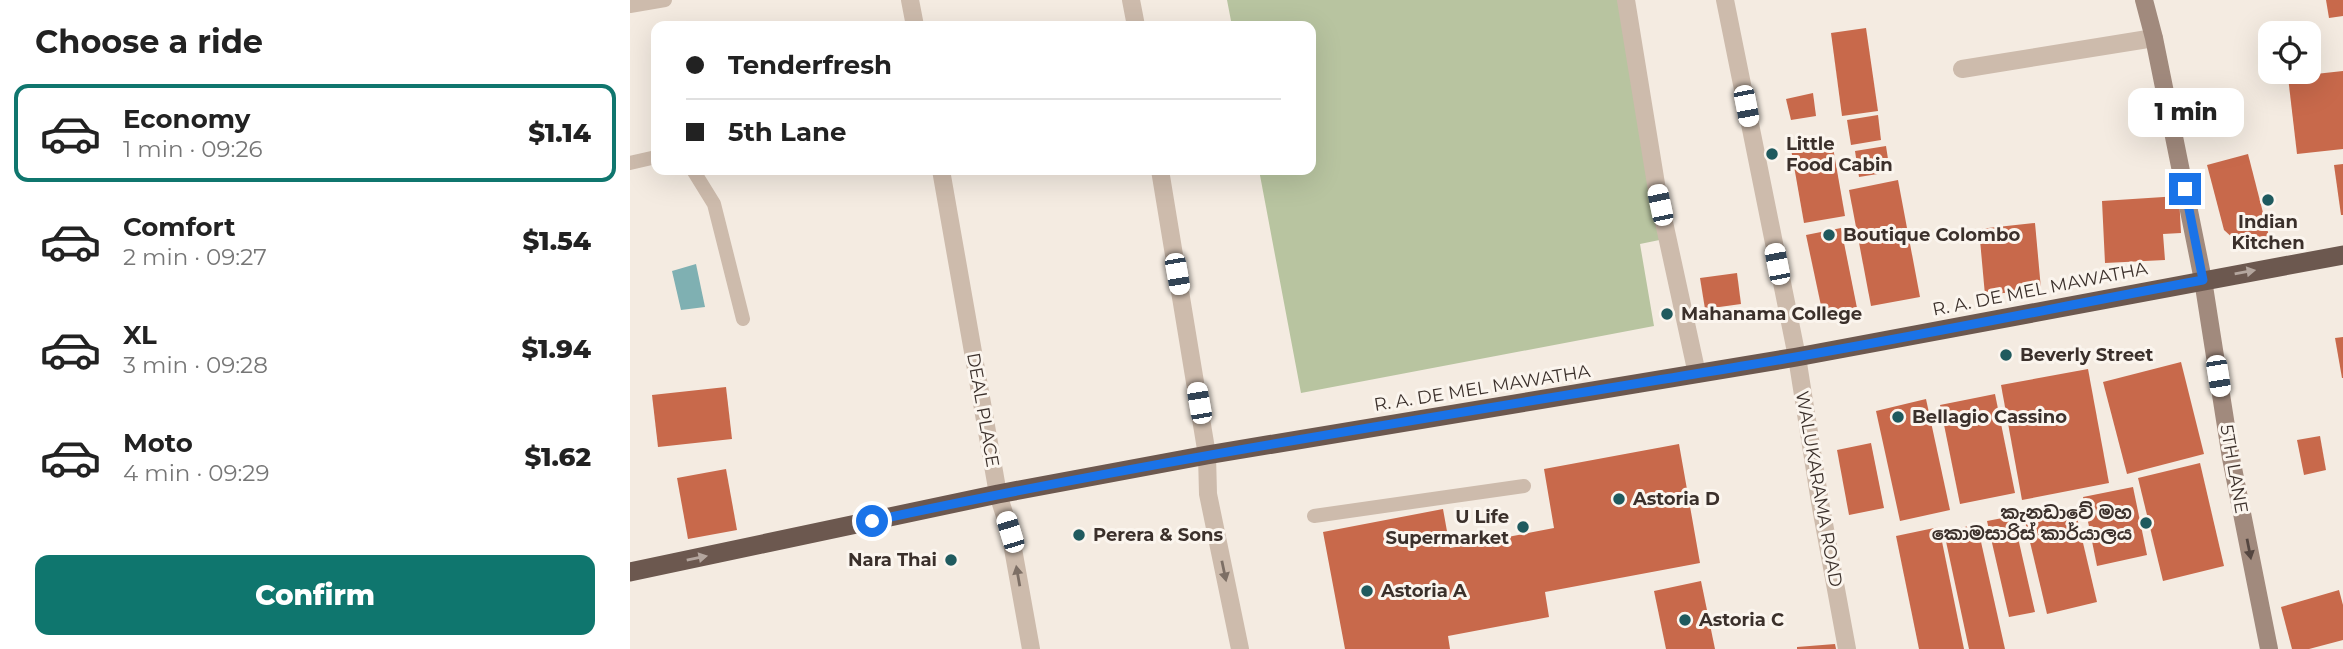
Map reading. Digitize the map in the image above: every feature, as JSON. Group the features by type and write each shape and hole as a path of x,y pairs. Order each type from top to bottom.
{"highway":[{"name":"R. A. DE MEL MAWATHA","path":"630,572 998,494 1207,455 1797,357 2343,255"}],"main road":[{"name":"5TH LANE","path":"2144,0 2203,280 2231,458 2269,649"}],"street":[{"path":"910,0 914,21"},
{"path":"1131,0 1135,21"},
{"path":"1626,0 1657,190 1697,374"},
{"name":"WALUKARAMA ROAD","path":"1725,0 1797,357 1847,649"},
{"path":"1962,69 2154,38"},
{"name":"DEAL PLACE","path":"942,175 998,494 1010,532 1031,649"},
{"path":"1161,175 1207,455 1208,495 1240,649"}],"lane":[{"path":"630,6 665,0"},
{"path":"630,163 651,158"},
{"path":"696,175 714,204 743,319"},
{"path":"1314,516 1524,485"}],"green space":[{"path":"1227,0 1630,0 1674,237 1640,244 1654,326 1301,393 1260,175 1316,175 1316,21 1231,21"}],"water":[{"path":"696,264 705,307 681,310 672,271"}],"building":[{"path":"2326,0 2343,0 2343,16 2329,18"},
{"path":"1866,28 1878,111 1842,116 1831,33"},
{"path":"2343,71 2343,149 2297,154 2289,84 2321,84 2321,73"},
{"path":"1813,93 1816,116 1791,120 1786,99"},
{"path":"1878,115 1881,140 1851,145 1847,120"},
{"path":"1832,142 1845,216 1804,223 1791,149"},
{"path":"1886,146 1890,172 1859,177 1855,151"},
{"path":"2248,154 2270,240 2249,243 2234,239 2224,230 2207,165"},
{"path":"2343,164 2343,215 2341,215 2334,165"},
{"path":"1898,180 1920,297 1871,306 1849,190"},
{"path":"2179,196 2181,233 2163,234 2165,260 2105,263 2102,201"},
{"path":"2035,223 2041,289 1985,295 1979,229"},
{"path":"1841,228 1857,308 1823,315 1806,235"},
{"path":"1737,273 1741,304 1705,309 1700,278"},
{"path":"2343,337 2343,378 2342,378 2335,338"},
{"path":"2181,362 2204,454 2127,474 2103,382"},
{"path":"2088,369 2109,483 2022,500 2001,385"},
{"path":"726,387 732,439 658,447 652,395"},
{"path":"1995,394 2015,493 1960,504 1940,405"},
{"path":"1926,399 1950,510 1900,521 1876,411"},
{"path":"2320,436 2326,470 2304,475 2297,440"},
{"path":"1871,443 1884,508 1849,515 1837,450"},
{"path":"1679,444 1700,563 1545,592 1549,617 1448,636 1450,649 1345,649 1323,532 1443,509 1450,548 1554,528 1544,469"},
{"path":"2200,463 2224,566 2163,581 2138,478"},
{"path":"726,469 737,530 688,539 677,478"},
{"path":"2133,487 2147,555 2097,566 2083,497"},
{"path":"2075,509 2097,602 2047,614 2025,521"},
{"path":"2013,516 2035,612 2009,617 1987,521"},
{"path":"1977,524 2005,649 1969,649 1944,532"},
{"path":"1939,527 1964,649 1919,649 1896,536"},
{"name":"Astoria C","path":"1701,581 1715,649 1666,649 1654,591"},
{"path":"2339,590 2343,605 2343,640 2309,649 2292,649 2281,607"},
{"path":"1835,644 1836,649 1797,649 1797,647"}],"place":[{"name":"Little Food Cabin","path":"1772,154"},
{"name":"Indian Kitchen","path":"2268,200"},
{"name":"Boutique Colombo","path":"1829,235"},
{"name":"Mahanama College","path":"1667,314"},
{"name":"Beverly Street","path":"2006,355"},
{"name":"Bellagio Cassino","path":"1898,417"},
{"name":"Astoria D","path":"1619,499"},
{"name":"කැනඩාවේ මහ කොමසාරිස් කාර්යාලය","path":"2146,523"},
{"name":"U Life Supermarket","path":"1523,527"},
{"name":"Perera & Sons","path":"1079,535"},
{"name":"Nara Thai","path":"951,560"},
{"name":"Astoria A","path":"1367,591"},
{"name":"Astoria C","path":"1685,620"}],"route":[{"path":"872,521 998,494 1207,455 1797,357 2203,280 2185,189"}]}
